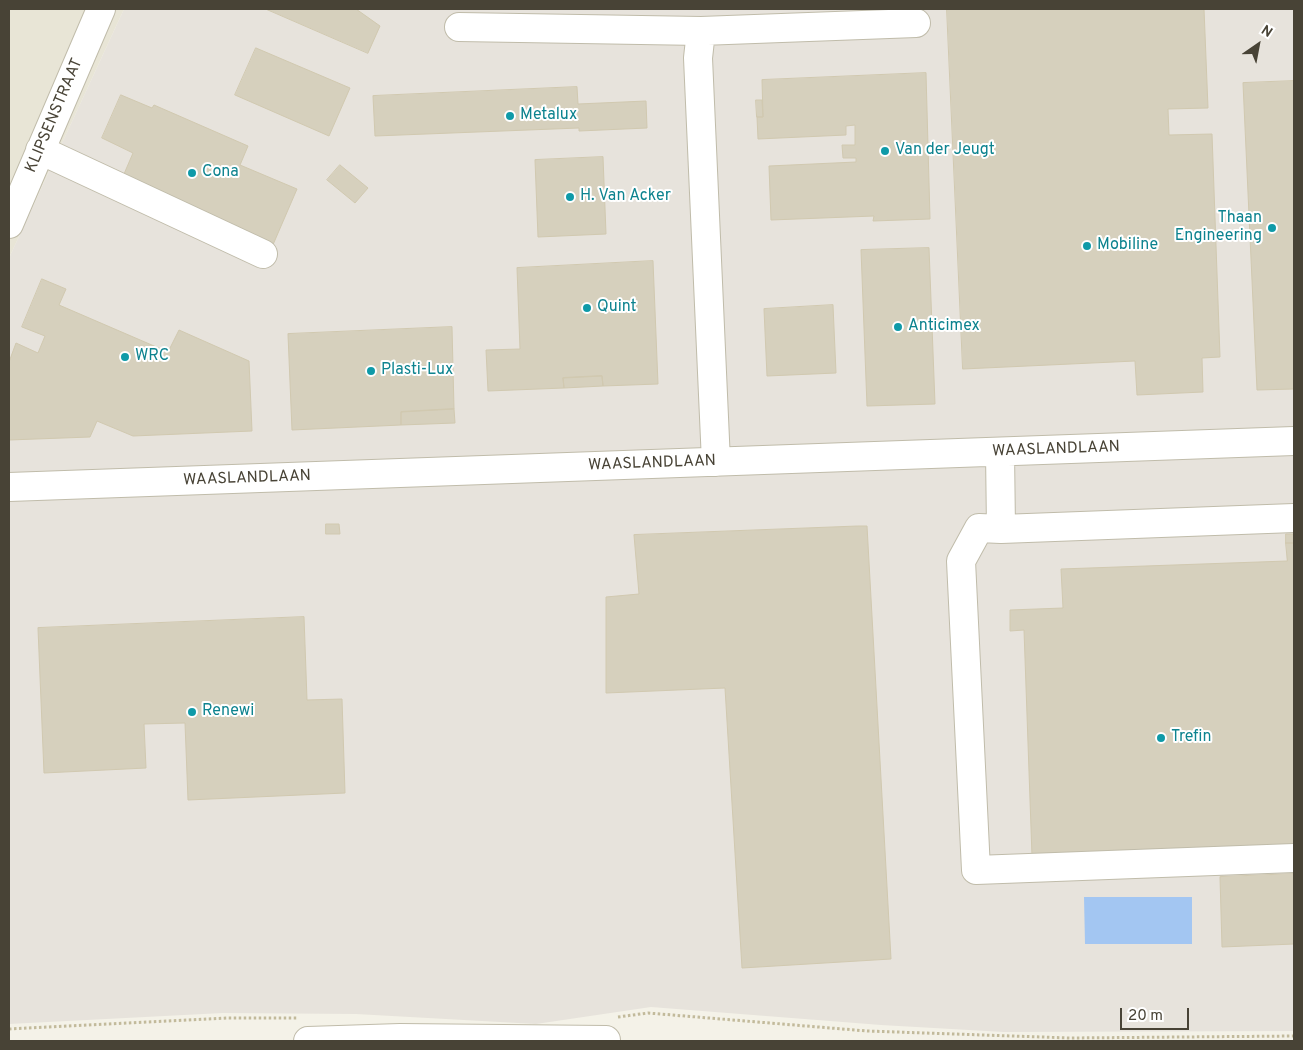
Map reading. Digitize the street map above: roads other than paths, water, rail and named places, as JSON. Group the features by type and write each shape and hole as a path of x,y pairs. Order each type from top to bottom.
{"street":[{"name":"KLIPSENSTRAAT","path":"9,224 101,9"},
{"path":"459,27 701,31 916,23"},
{"path":"701,31 698,58 716,462"},
{"path":"40,150 263,254"},
{"name":"WAASLANDLAAN","path":"9,487 1294,441"},
{"path":"1000,452 1001,529"},
{"path":"1294,518 1001,529 979,528 961,561 976,870 1294,858"},
{"path":"307,1030 400,1038 611,1029"}],"water":[{"path":"1084,897 1192,897 1192,944 1085,944"}],"place":[{"name":"Metalux","path":"510,116"},
{"name":"Van der Jeugt","path":"885,151"},
{"name":"Cona","path":"192,173"},
{"name":"H. Van Acker","path":"570,197"},
{"name":"Thaan Engineering","path":"1272,228"},
{"name":"Mobiline","path":"1087,246"},
{"name":"Quint","path":"587,308"},
{"name":"Anticimex","path":"898,327"},
{"name":"WRC","path":"125,357"},
{"name":"Plasti-Lux","path":"371,371"},
{"name":"Renewi","path":"192,712"},
{"name":"Trefin","path":"1161,738"}]}
